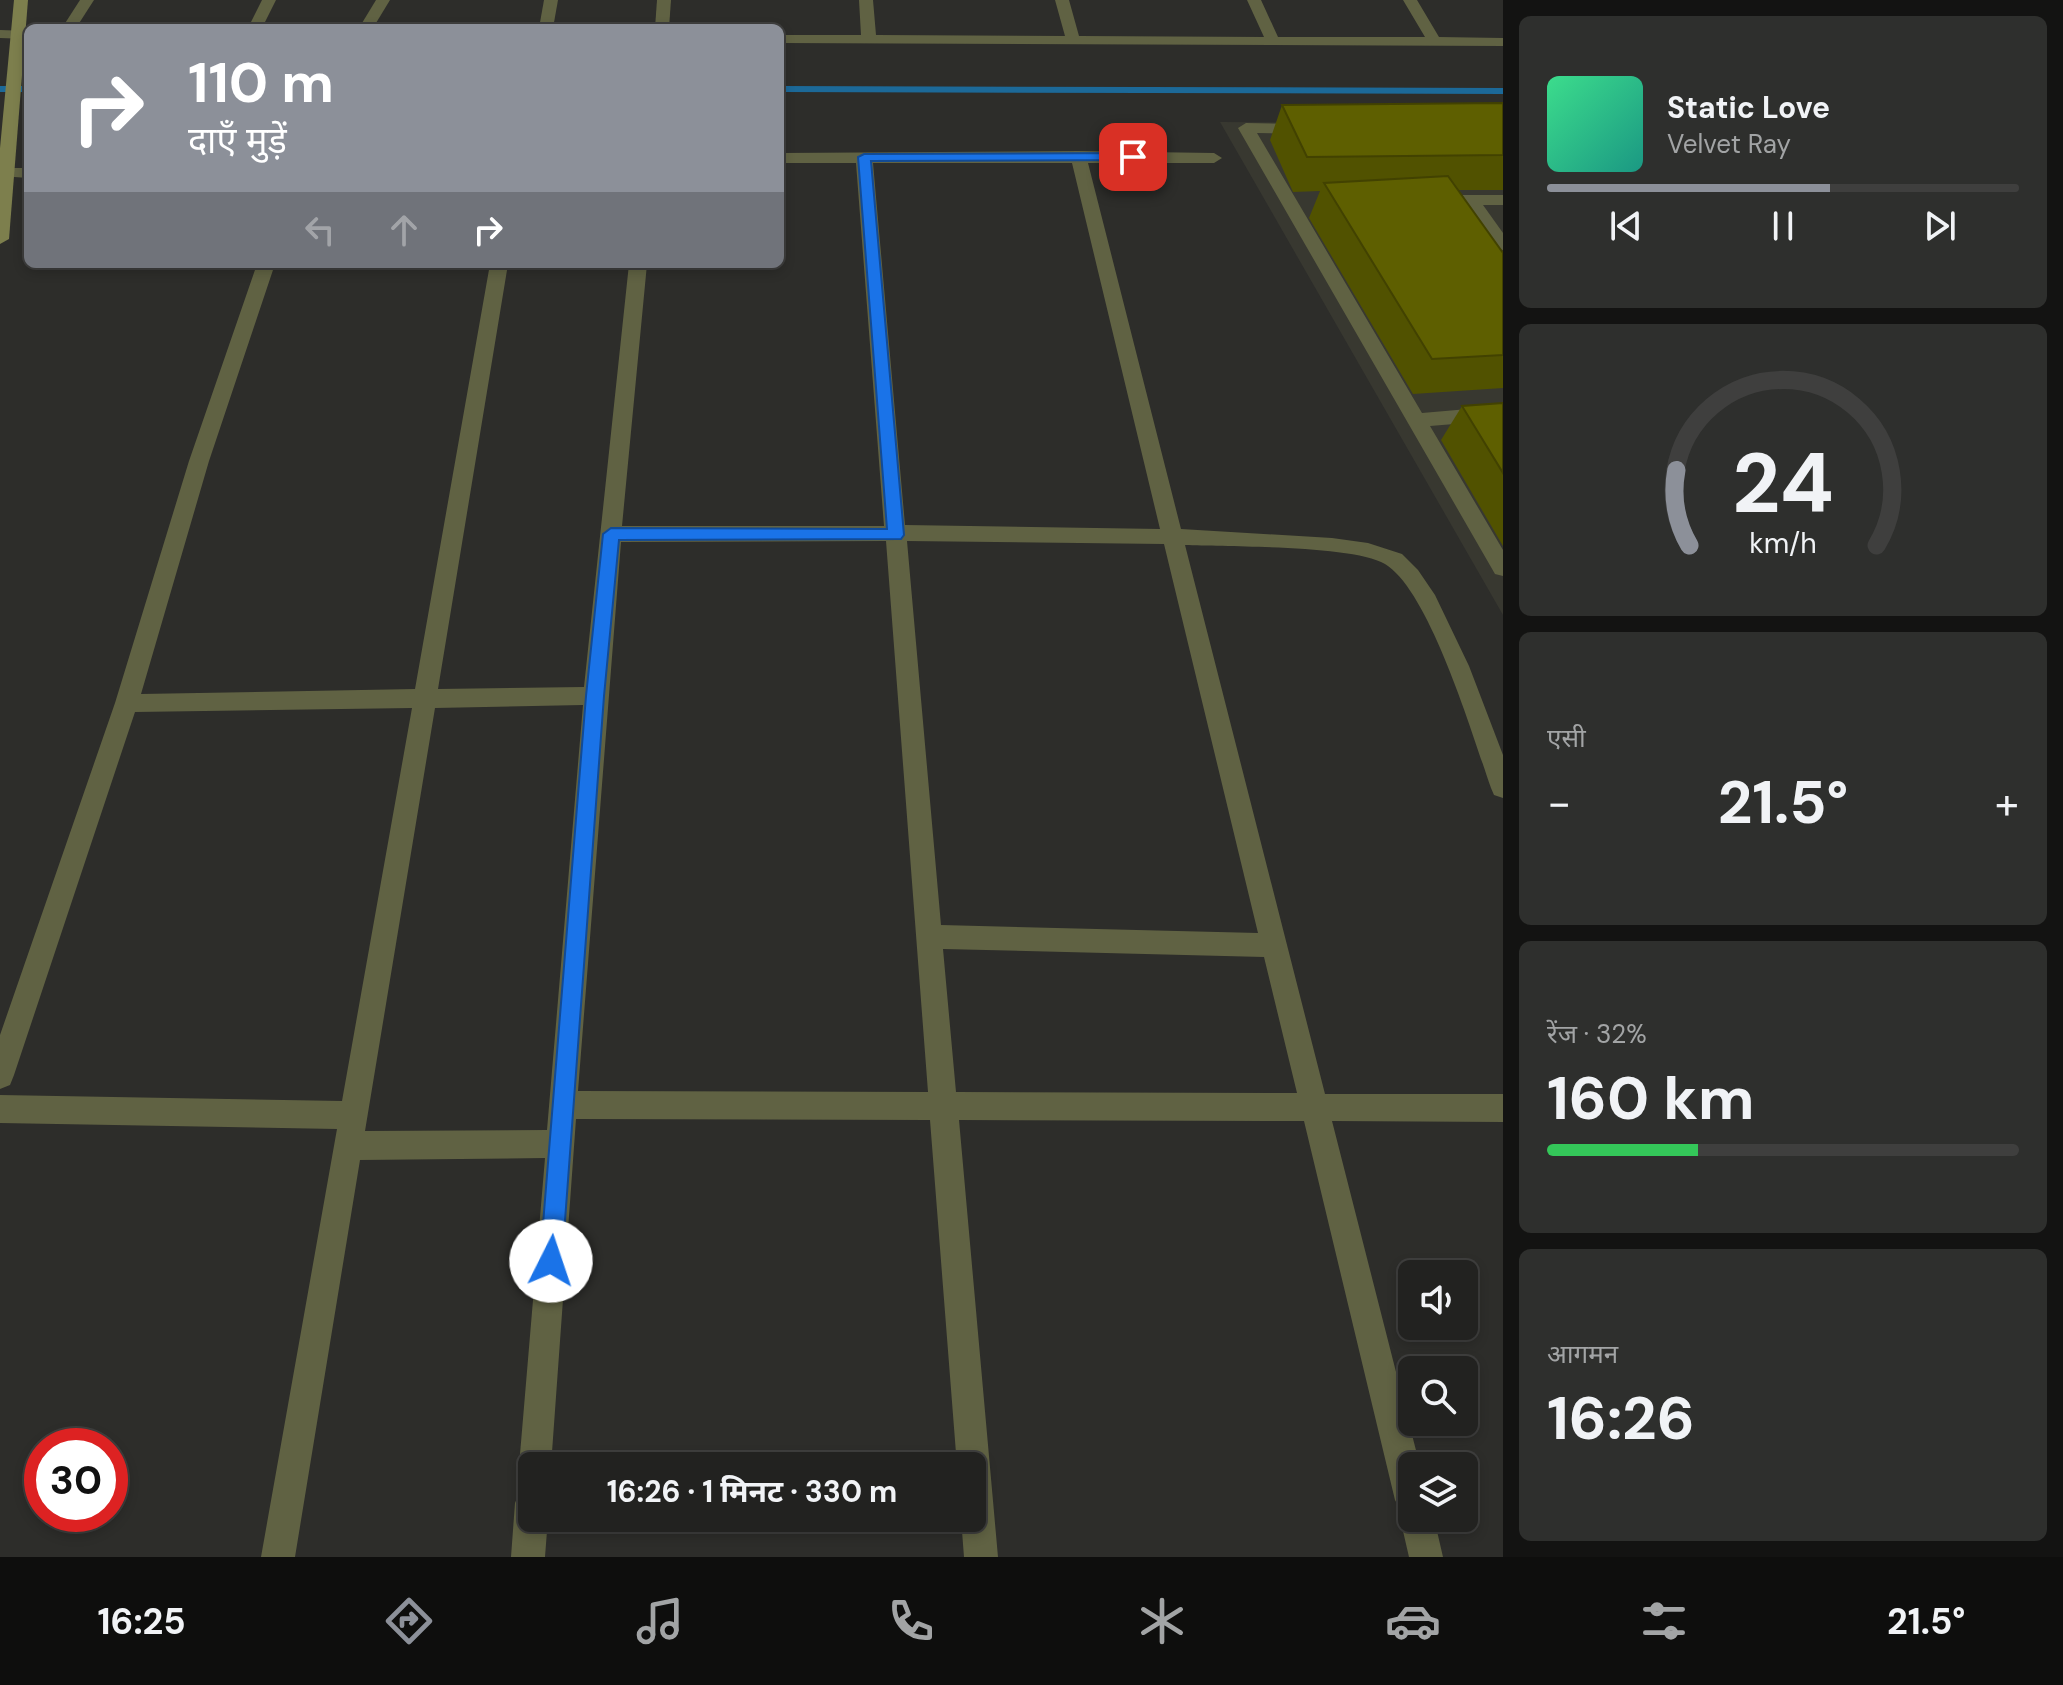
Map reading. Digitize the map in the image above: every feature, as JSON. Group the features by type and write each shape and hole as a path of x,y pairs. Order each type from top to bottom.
{"street":[{"path":"0,239 14,60 22,35 21,0"},
{"path":"72,24 87,0"},
{"path":"257,24 269,0"},
{"path":"368,24 383,0"},
{"path":"547,24 551,0"},
{"path":"662,24 664,0"},
{"path":"866,0 869,39"},
{"path":"1062,0 1073,40"},
{"path":"1254,0 1273,41"},
{"path":"1410,0 1434,41"},
{"path":"0,34 22,35"},
{"path":"784,39 1503,42"},
{"path":"1322,129 1246,128 1296,200 1503,568"},
{"path":"1078,156 1400,1452"},
{"path":"864,157 981,1557"},
{"path":"784,158 1214,158"},
{"path":"7,173 24,173"},
{"path":"1410,200 1503,200"},
{"path":"1471,200 1503,245"},
{"path":"0,1075 127,703 199,461 265,268"},
{"path":"278,1557 498,268"},
{"path":"536,1452 595,696 638,268"},
{"path":"1417,420 1503,413"},
{"path":"611,534 1172,535 1347,546 1395,560 1423,593 1456,662 1503,788"},
{"path":"127,703 595,696"},
{"path":"929,937 1274,945"},
{"path":"563,1105 1503,1108"},
{"path":"0,1109 355,1115"},
{"path":"350,1146 560,1144"},
{"path":"528,1557 530,1532"},
{"path":"1420,1532 1426,1557"}],"shaded area":[{"path":"1220,122 1503,124 1503,615"}],"building":[{"path":"1503,103 1503,155 1307,157 1282,105"},
{"path":"1448,176 1503,253 1503,355 1432,359 1324,183"},
{"path":"1503,403 1503,473 1462,406"}],"waterway":[{"path":"0,89 24,89"},
{"path":"784,89 1503,91"}],"route":[{"path":"551,1261 595,696 611,534 896,535 864,157 1133,157"}]}
